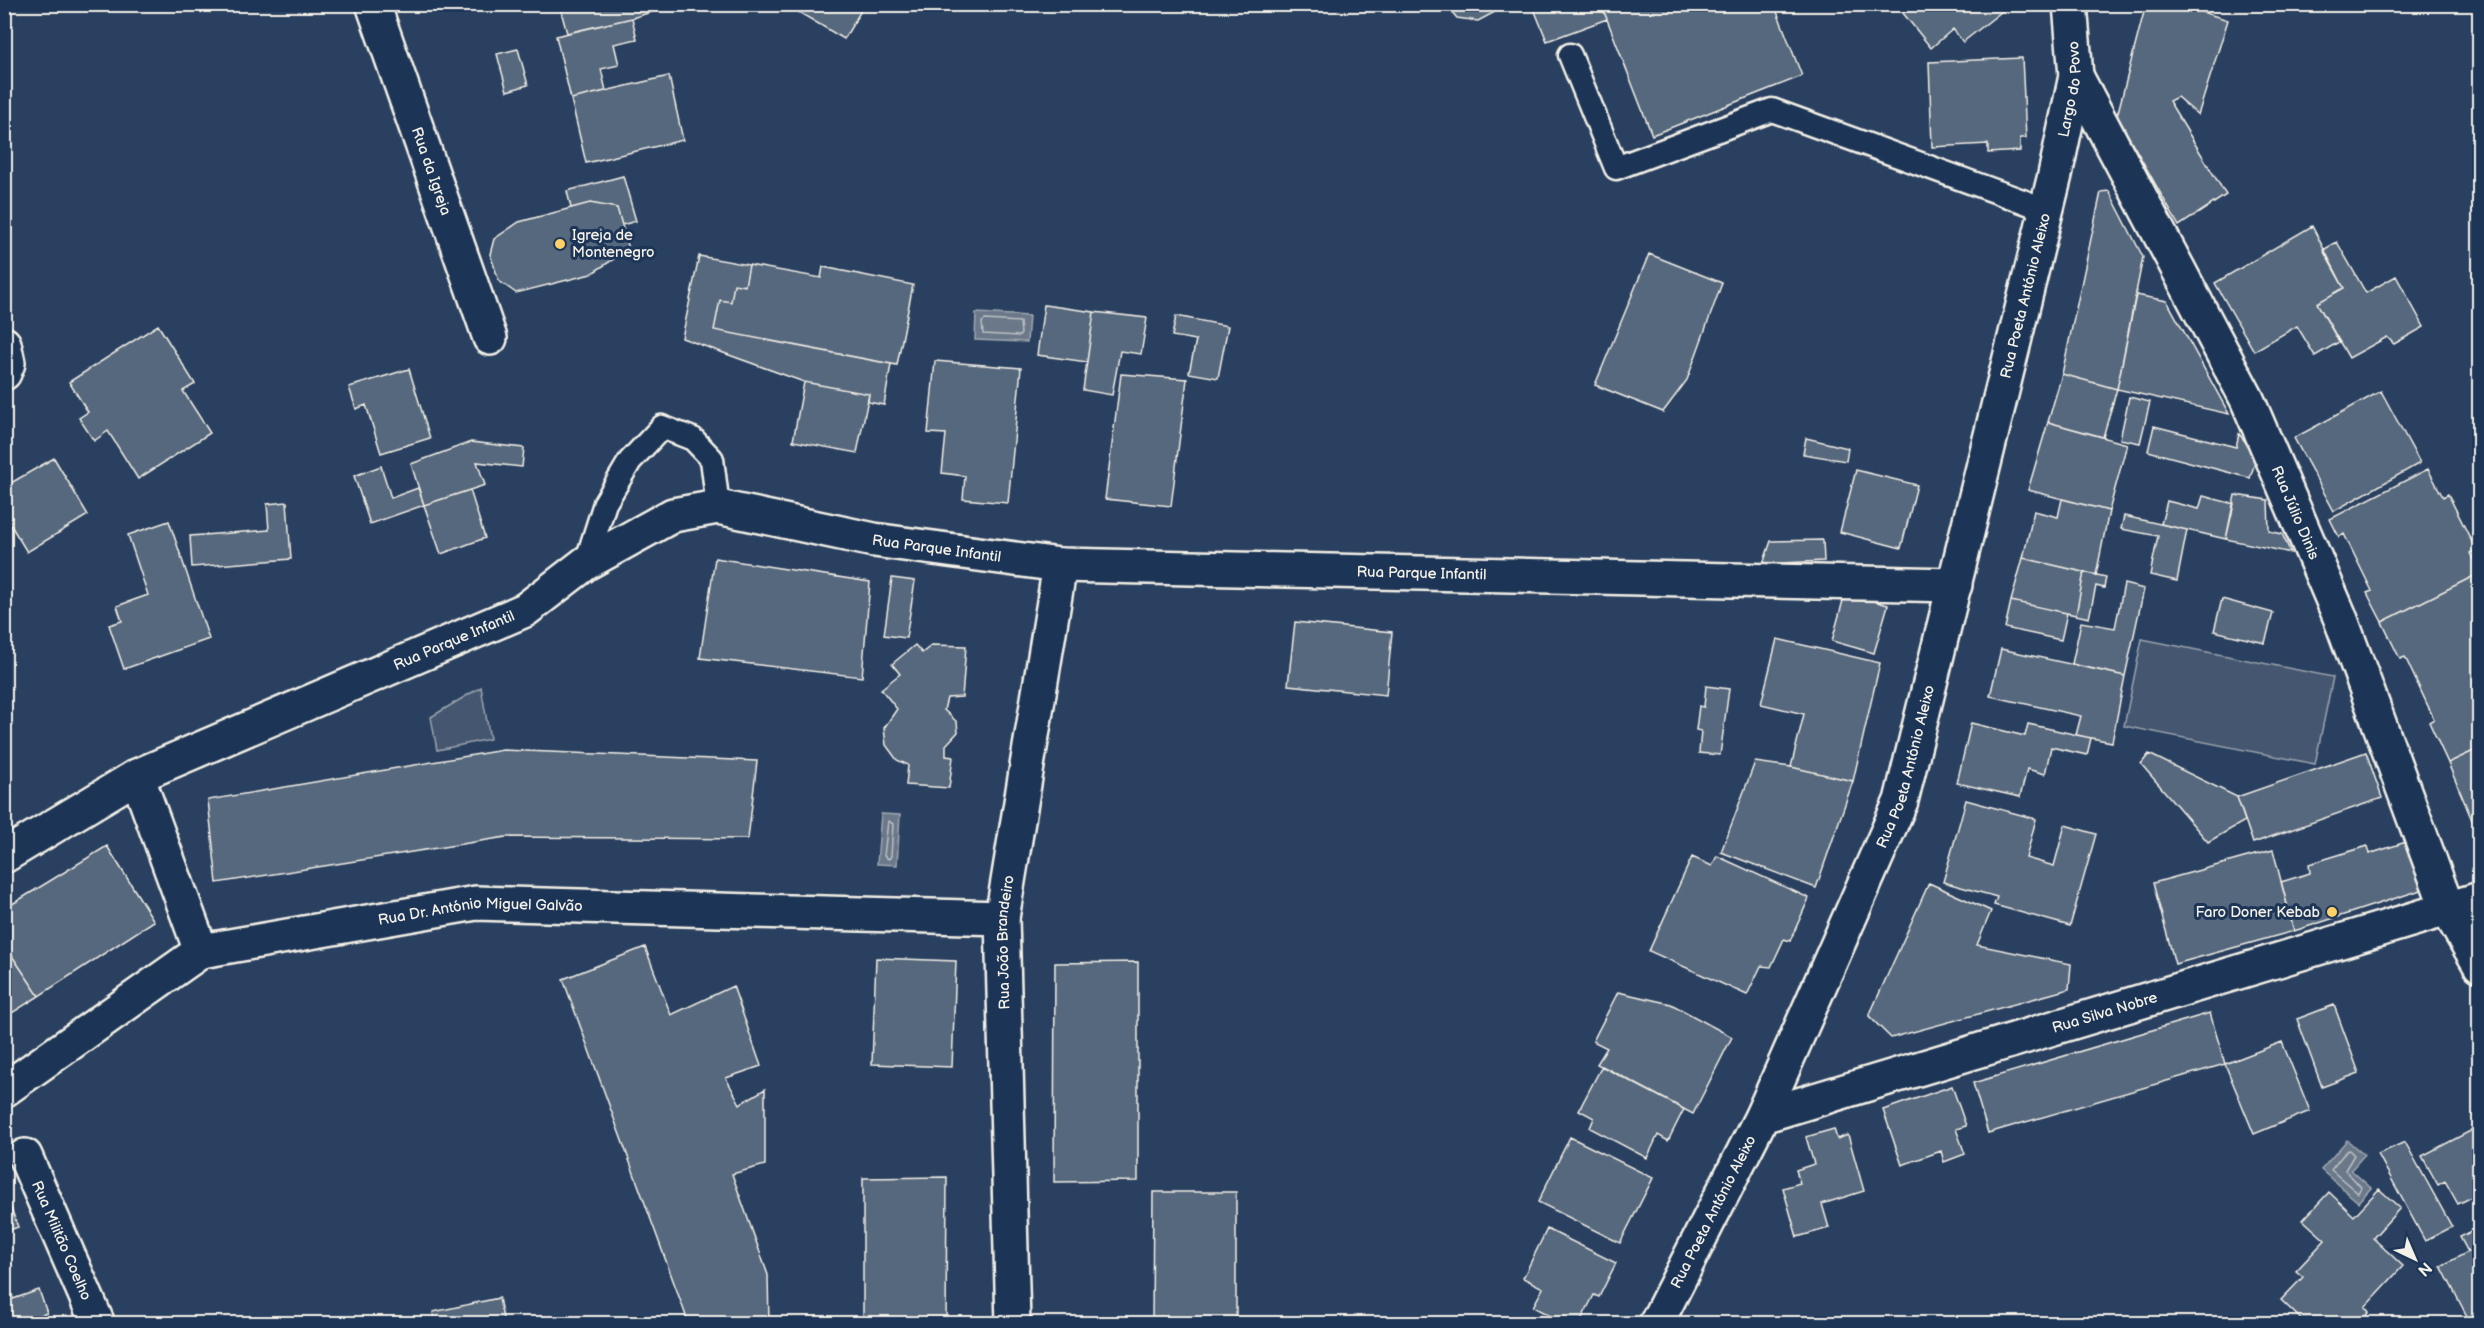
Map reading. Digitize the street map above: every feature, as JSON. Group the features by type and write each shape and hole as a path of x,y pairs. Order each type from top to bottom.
{"street":[{"name":"Rua da Igreja","path":"373,4 490,338"},
{"name":"Largo do Povo","path":"2055,175 2076,76 2070,4"},
{"name":"Rua Júlio Dinis","path":"2076,76 2247,399 2340,617 2448,910 2480,965"},
{"name":"Rua Poeta António Aleixo","path":"1656,1323 1762,1116 1900,801 2055,175"},
{"path":"4,344 8,363 4,373"},
{"name":"Rua Parque Infantil","path":"4,856 137,776 525,610 586,563 673,515 717,507 874,540 1060,565 1955,585"},
{"name":"Rua João Brandeiro","path":"1013,1323 1002,918 1060,565"},
{"path":"137,776 201,951"},
{"name":"Rua Silva Nobre","path":"1762,1116 2480,899"},
{"name":"Rua Dr. António Miguel Galvão","path":"4,1090 201,951 476,903 1002,918"},
{"name":"Rua Militão Coelho","path":"25,1156 98,1323"}],"lane":[{"path":"1570,56 1616,168 1773,110 2047,210"},
{"path":"586,563 605,503 630,461 662,427 693,439 712,459 717,507"}],"shaded area":[{"path":"2142,639 2333,677 2315,764 2124,726"},
{"path":"481,687 490,739 437,750 431,717"}],"water":[{"path":"976,313 1029,316 1027,342 975,340"},
{"path":"881,814 900,815 897,865 877,864"},
{"path":"2347,1140 2364,1155 2351,1170 2371,1188 2358,1202 2321,1170"}],"building":[{"path":"559,4 677,4 632,18 567,33"},
{"path":"785,4 865,4 844,39"},
{"path":"1445,4 1500,4 1495,12 1478,21 1457,18"},
{"path":"1532,4 1601,4 1607,19 1547,41"},
{"path":"1601,4 1774,4 1802,76 1652,135"},
{"path":"1914,4 2005,4 2006,8 1963,42 1953,29 1931,48 1903,13"},
{"path":"2146,4 2193,4 2192,9 2228,20 2198,115 2177,97 2169,101 2226,195 2179,226 2117,116"},
{"path":"632,18 637,39 614,44 619,65 601,69 606,91 571,99 556,36"},
{"path":"518,49 528,85 507,91 497,54"},
{"path":"2022,58 2026,138 2020,138 2020,151 1988,153 1988,144 1932,147 1929,62"},
{"path":"669,76 683,140 586,163 571,99"},
{"path":"623,176 636,221 622,225 617,208 590,203 571,208 567,191"},
{"path":"2109,191 2143,257 2117,389 2062,374 2101,192"},
{"name":"Igreja de Montenegro","path":"590,203 617,208 629,249 591,274 516,293 499,281 490,254 494,239 519,222"},
{"path":"2312,226 2344,288 2317,303 2339,342 2315,356 2297,326 2254,351 2215,283"},
{"path":"2337,242 2366,293 2396,276 2424,327 2394,344 2387,337 2349,358 2317,303 2344,288 2323,250"},
{"path":"1649,254 1722,283 1687,380 1663,412 1595,385"},
{"path":"699,256 749,265 745,286 734,284 731,302 720,300 714,330 891,364 884,405 868,402 869,394 804,382 682,338"},
{"path":"749,265 821,278 823,267 913,285 897,365 714,330 720,300 731,302 734,284 745,286"},
{"path":"2136,295 2167,301 2229,414 2117,389"},
{"path":"1044,305 1094,312 1087,362 1037,355"},
{"path":"1094,312 1147,318 1141,354 1120,351 1112,395 1083,390"},
{"path":"1176,316 1228,326 1218,378 1189,373 1196,340 1172,336"},
{"path":"158,325 195,384 183,391 210,433 138,479 108,431 94,441 79,418 88,412 69,382"},
{"path":"935,361 1021,368 1008,503 963,499 965,476 942,473 946,434 928,433"},
{"path":"409,369 430,438 381,453 366,405 356,409 349,387"},
{"path":"1121,374 1187,379 1171,506 1105,499"},
{"path":"2062,374 2117,389 2103,437 2048,422"},
{"path":"804,382 869,394 857,453 793,441"},
{"path":"2381,391 2420,463 2334,511 2294,438"},
{"path":"2129,397 2150,402 2140,443 2120,439"},
{"path":"2048,422 2127,444 2109,511 2028,490"},
{"path":"2154,426 2236,447 2239,434 2257,456 2250,478 2148,451"},
{"path":"1806,438 1848,448 1846,461 1803,454"},
{"path":"471,442 524,448 522,467 477,462 485,485 424,505 411,464"},
{"path":"54,458 88,515 27,552 4,514 4,487"},
{"path":"381,466 391,498 418,488 424,505 370,524 354,476"},
{"path":"2428,469 2443,497 2448,494 2476,550 2470,553 2480,573 2382,622 2367,593 2372,591 2344,534 2339,537 2330,519"},
{"path":"1856,470 1917,485 1901,548 1840,532"},
{"path":"470,490 485,538 441,554 424,505"},
{"path":"2235,495 2268,500 2269,531 2282,534 2291,553 2226,539"},
{"path":"2203,496 2234,504 2226,539 2161,524 2167,501 2199,509"},
{"path":"2062,499 2109,511 2096,575 2023,558 2034,511 2058,517"},
{"path":"287,502 291,559 192,567 190,536 269,530 267,504"},
{"path":"2124,516 2187,530 2177,581 2150,575 2158,536 2121,529"},
{"path":"169,521 209,639 124,669 109,625 122,621 117,606 148,595 128,535"},
{"path":"1823,540 1824,561 1763,564 1771,541"},
{"path":"715,558 870,582 862,677 700,658"},
{"path":"2023,558 2084,572 2076,615 2011,601"},
{"path":"2084,572 2106,577 2104,588 2096,586 2089,618 2076,615"},
{"path":"2480,573 2480,748 2448,763 2429,722 2434,719 2405,657 2400,659 2382,622"},
{"path":"892,578 915,581 906,638 884,635"},
{"path":"2124,584 2144,589 2125,676 2072,664 2081,622 2115,628"},
{"path":"1845,593 1888,605 1874,653 1832,641"},
{"path":"2222,599 2273,613 2265,643 2214,631"},
{"path":"2011,601 2067,613 2061,640 2005,628"},
{"path":"1295,622 1392,632 1386,695 1288,685"},
{"path":"1777,639 1880,663 1853,781 1791,767 1804,714 1761,704"},
{"path":"915,645 922,653 932,645 966,646 962,697 947,698 944,710 957,722 958,732 946,745 946,756 953,757 949,788 906,785 908,765 897,760 886,745 884,728 897,709 881,689 900,674 892,664"},
{"path":"2001,649 2125,676 2112,742 2076,735 2081,716 1990,696"},
{"path":"1706,686 1729,689 1720,755 1699,753 1701,731 1696,730 1699,706 1704,707"},
{"path":"1971,723 2025,736 2028,724 2091,738 2087,755 2051,747 2045,774 2027,769 2020,797 1957,783"},
{"path":"2480,748 2480,839 2448,763"},
{"path":"503,750 757,761 748,839 506,837 217,883 208,800"},
{"path":"2366,752 2382,798 2253,843 2237,797"},
{"path":"2149,754 2237,797 2245,821 2208,842 2141,764"},
{"path":"1755,762 1791,767 1853,781 1816,888 1721,852"},
{"path":"1966,800 2036,819 2026,858 2054,866 2065,825 2096,834 2070,926 1994,905 1997,897 1943,882"},
{"path":"2409,841 2424,889 2294,931 2281,882 2310,873 2309,864 2367,846 2369,854"},
{"path":"107,846 154,921 39,996 4,944 4,909"},
{"path":"2273,850 2294,931 2175,964 2153,883"},
{"path":"1717,856 1809,898 1790,941 1784,939 1771,967 1761,966 1747,995 1649,951 1692,857 1712,866"},
{"path":"1929,883 1991,911 1977,945 2071,964 2069,989 1891,1038 1869,1016"},
{"path":"4,944 39,996 4,1018"},
{"path":"645,947 671,1015 733,986 761,1066 726,1078 740,1104 765,1089 765,1165 732,1174 768,1275 769,1324 689,1324 563,979"},
{"path":"876,958 956,961 952,1067 872,1064"},
{"path":"1138,962 1138,1181 1054,1182 1055,963"},
{"path":"1618,992 1671,1004 1732,1037 1693,1114 1597,1064 1607,1048 1593,1041"},
{"path":"2334,1005 2359,1073 2322,1087 2297,1019"},
{"path":"2210,1013 2225,1064 1988,1133 1973,1083"},
{"path":"2282,1042 2310,1111 2254,1134 2225,1064"},
{"path":"1602,1066 1684,1109 1668,1141 1658,1135 1647,1158 1590,1128 1594,1118 1579,1110"},
{"path":"1952,1086 1966,1126 1956,1129 1965,1154 1944,1162 1941,1151 1902,1165 1883,1110"},
{"path":"2480,1126 2480,1193 2458,1204 2445,1181 2438,1185 2422,1156"},
{"path":"1834,1129 1837,1139 1848,1135 1864,1191 1822,1204 1829,1228 1797,1237 1783,1188 1800,1183 1796,1170 1814,1164 1806,1137"},
{"path":"1570,1137 1653,1178 1620,1243 1538,1202"},
{"path":"2405,1142 2452,1227 2425,1241 2378,1154"},
{"path":"947,1177 946,1324 863,1324 863,1178"},
{"path":"2379,1189 2400,1208 2373,1238 2403,1266 2365,1307 2369,1312 2358,1324 2306,1324 2281,1300 2303,1277 2296,1271 2325,1240 2303,1220 2329,1192 2354,1216"},
{"path":"1153,1192 1236,1192 1236,1324 1152,1324"},
{"path":"7,1197 18,1227 4,1232 4,1198"},
{"path":"2480,1227 2480,1322 2471,1324 2441,1266 2468,1252 2460,1237"},
{"path":"1547,1229 1616,1263 1599,1297 1594,1295 1579,1324 1566,1324 1533,1307 1543,1288 1523,1278"},
{"path":"4,1274 13,1299 39,1290 47,1313 23,1321 24,1324 4,1324"},
{"path":"499,1298 504,1324 435,1324 433,1312"}],"place":[{"name":"Igreja de Montenegro","path":"560,244"},
{"name":"Faro Doner Kebab","path":"2332,912"}]}
